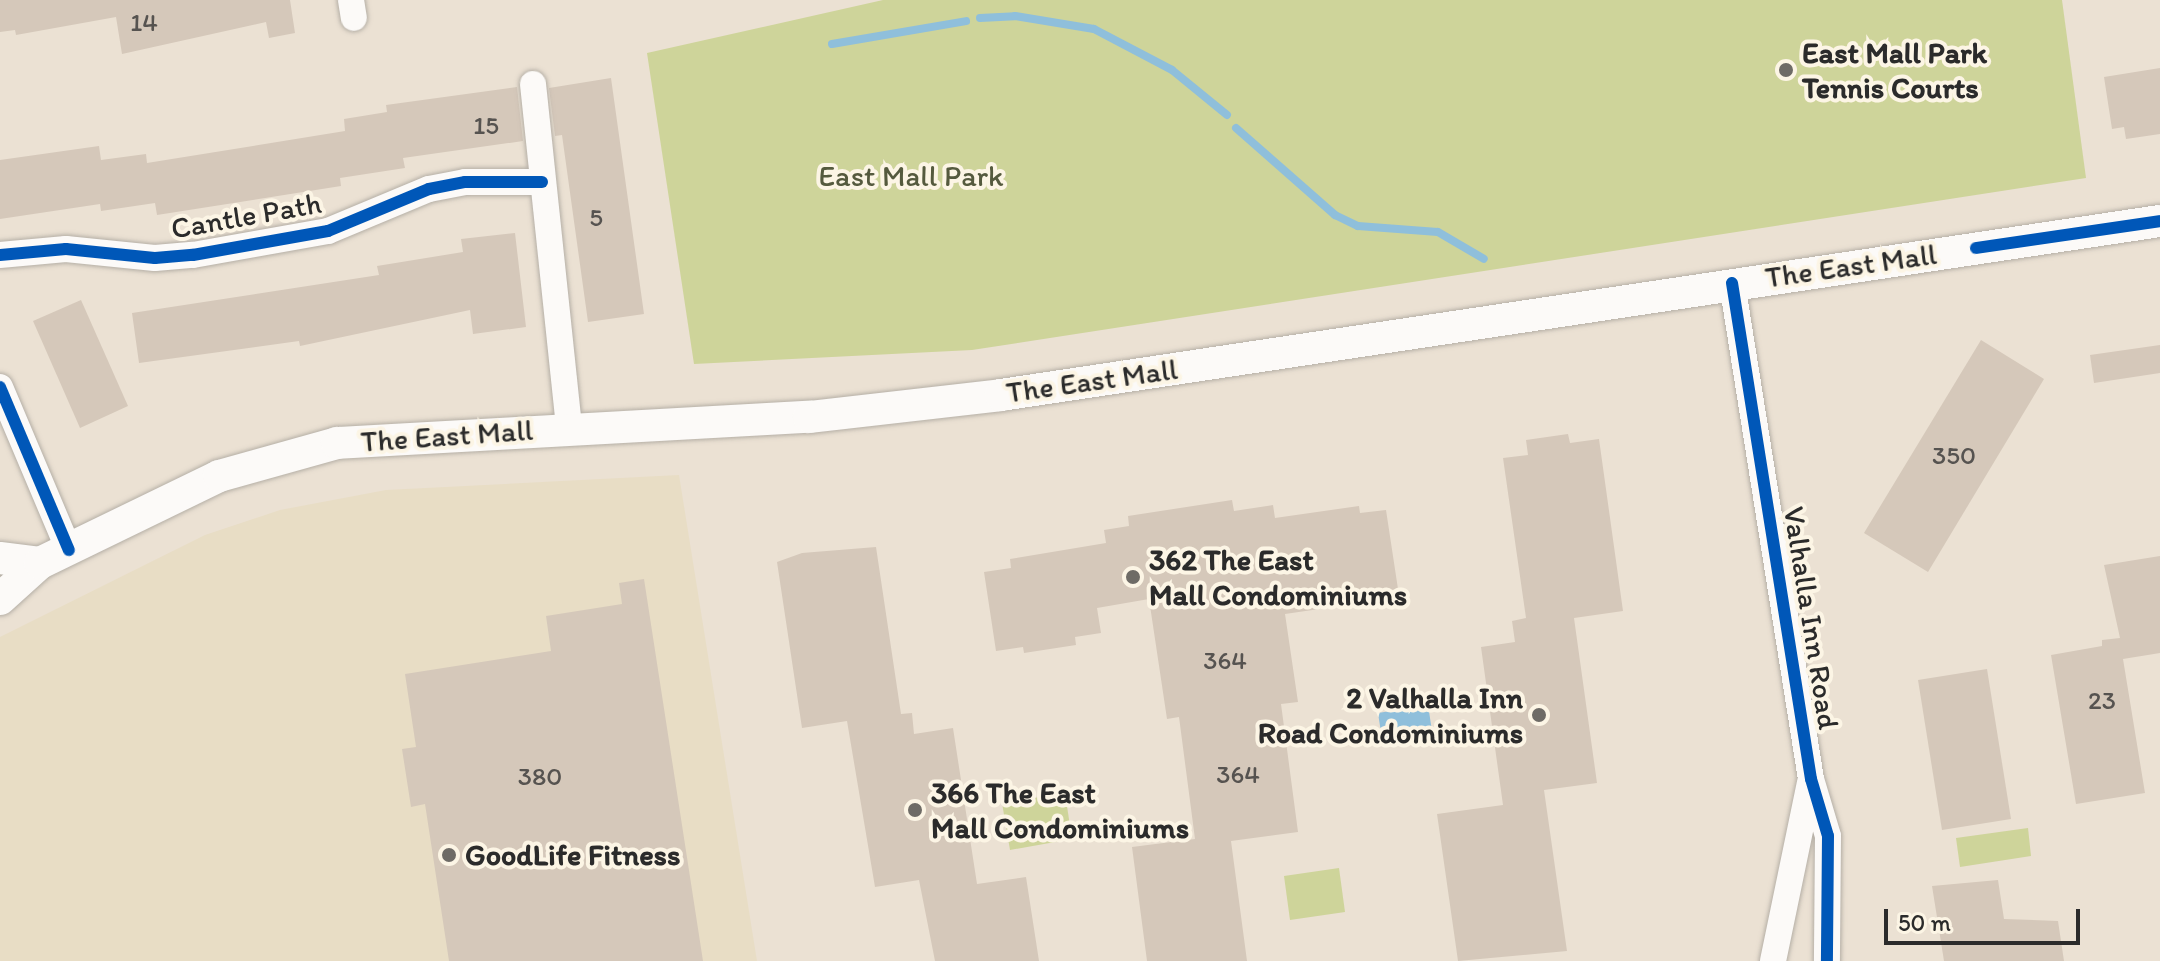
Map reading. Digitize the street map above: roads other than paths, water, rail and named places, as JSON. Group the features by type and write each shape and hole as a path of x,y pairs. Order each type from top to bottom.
{"main road":[{"name":"The East Mall","path":"0,599 54,557 219,476 312,448 373,438 809,417 1001,395 2160,221"},
{"path":"0,558 54,557"}],"street":[{"path":"533,84 569,428"},
{"name":"Cantle Path","path":"0,255 66,249 155,258 193,255 328,231 429,189 465,182 542,182"},
{"name":"Valhalla Inn Road","path":"1732,283 1811,779 1828,836 1827,961"},
{"path":"0,387 54,557"},
{"name":"Valhalla Inn Road","path":"1773,961 1811,779"}],"water":[{"path":"1428,705 1432,731 1382,739 1378,713"}],"waterway":[{"path":"980,18 1015,16 1094,29 1172,70 1227,115"},
{"path":"832,44 966,21"},
{"path":"1236,128 1335,215 1358,226 1438,232 1484,259"}],"place":[{"name":"East Mall Park Tennis Courts","path":"1786,70"},
{"name":"362 The East Mall Condominiums","path":"1133,577"},
{"name":"2 Valhalla Inn Road Condominiums","path":"1539,715"},
{"name":"366 The East Mall Condominiums","path":"915,810"},
{"name":"GoodLife Fitness","path":"449,855"}],"park label":[{"name":"East Mall Park","path":"911,176"}]}
